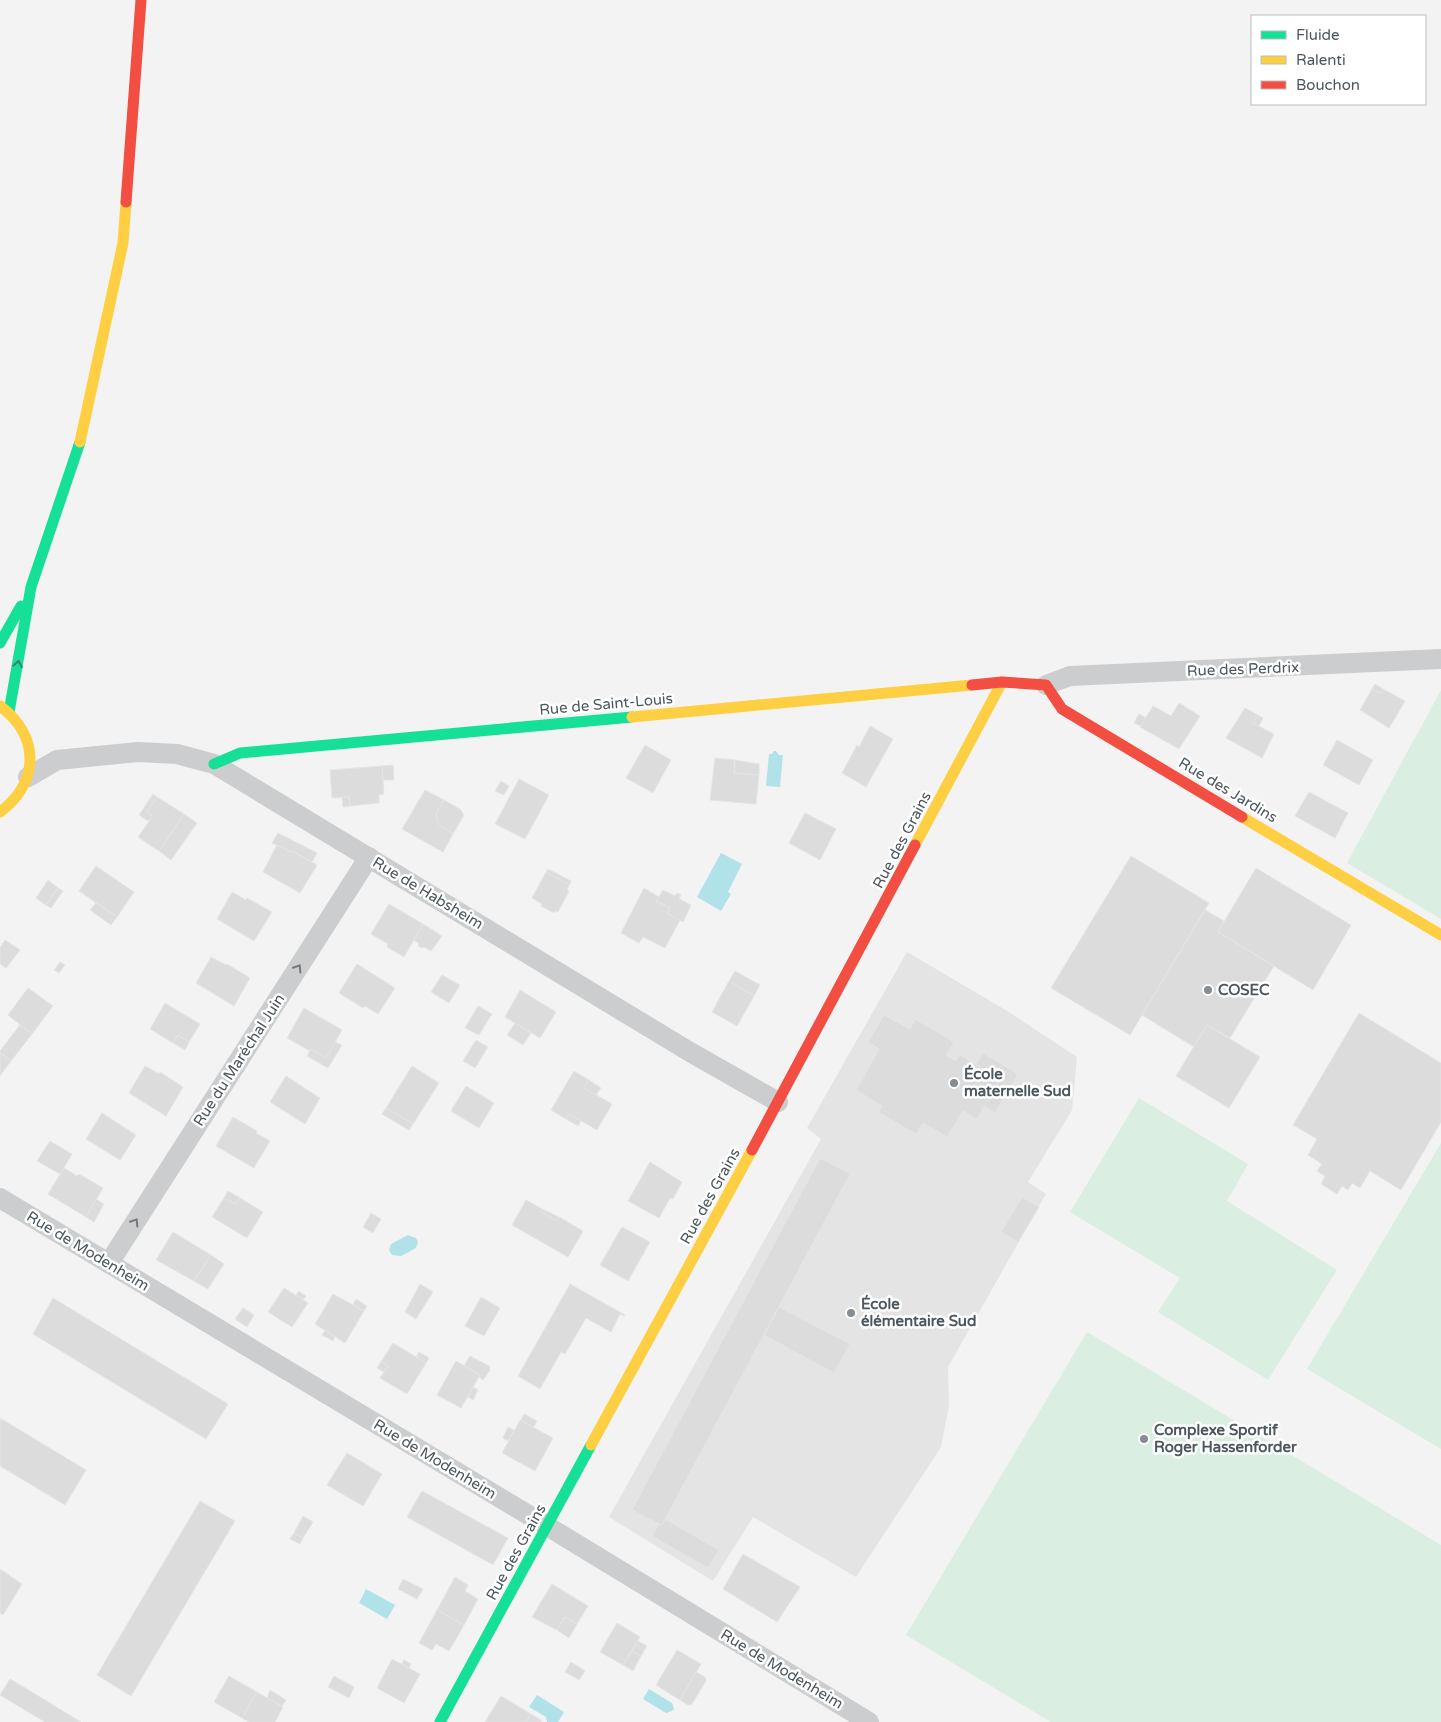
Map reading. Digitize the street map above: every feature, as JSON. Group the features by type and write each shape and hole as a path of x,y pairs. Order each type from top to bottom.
{"street":[{"path":"0,812 12,804 28,777 29,745 25,733 18,722 4,709 31,587 79,446 123,243 142,0"},
{"path":"0,643 31,587"},
{"name":"Rue des Perdrix","path":"1046,685 1070,676 1441,659"},
{"path":"1002,682 1046,685"},
{"name":"Rue de Saint-Louis","path":"214,764 240,753 1002,682"},
{"name":"Rue des Grains","path":"440,1722 778,1102 1002,682"},
{"name":"Rue des Jardins","path":"1046,685 1062,709 1441,935"},
{"path":"29,745 57,760"},
{"name":"Rue de Habsheim","path":"28,777 57,760 138,752 177,754 214,764 690,1052 778,1102"},
{"name":"Rue du Maréchal Juin","path":"108,1263 369,857"},
{"name":"Rue de Modenheim","path":"0,1198 547,1526 869,1722"}],"shaded area":[{"name":"École élémentaire Sud","path":"907,952 1009,1012 1077,1057 1072,1110 1028,1182 1046,1194 948,1367 949,1405 941,1447 856,1577 753,1517 713,1581 609,1517 821,1139 807,1128"}],"green space":[{"path":"1441,690 1441,919 1347,863"},
{"path":"1139,1098 1248,1164 1227,1201 1337,1270 1268,1380 1158,1312 1180,1278 1070,1212"},
{"path":"1441,1143 1441,1449 1307,1369"},
{"name":"Complexe Sportif Roger Hassenforder","path":"1087,1332 1441,1545 1441,1722 1051,1722 906,1635"}],"water":[{"path":"774,751 779,755 783,755 780,787 766,786 769,754 772,754"},
{"path":"721,853 742,864 728,892 731,894 721,911 697,897"},
{"path":"408,1235 416,1238 418,1242 416,1248 401,1256 392,1255 389,1250 391,1244"},
{"path":"366,1589 395,1605 387,1619 359,1603"},
{"path":"649,1689 672,1703 674,1709 666,1713 643,1699"},
{"path":"537,1695 564,1712 558,1722 547,1722 546,1717 529,1707"}],"building":[{"path":"1375,684 1383,689 1381,694 1372,689"},
{"path":"1372,689 1381,694 1383,689 1405,701 1389,728 1360,710"},
{"path":"1179,703 1200,716 1179,749 1140,727 1153,706 1171,716"},
{"path":"1245,708 1258,715 1253,723 1274,734 1262,758 1226,738"},
{"path":"1139,714 1146,718 1141,726 1134,723"},
{"path":"1258,715 1263,718 1259,726 1253,723"},
{"path":"870,726 893,739 866,787 842,773"},
{"path":"1337,740 1373,760 1359,785 1323,765"},
{"path":"645,745 671,760 653,793 626,778"},
{"path":"715,758 735,760 734,773 759,775 756,804 710,800"},
{"path":"735,760 759,764 759,775 734,773"},
{"path":"393,765 394,780 383,780 382,766"},
{"path":"382,766 384,794 379,795 379,803 350,806 349,797 332,798 330,770"},
{"path":"519,779 549,795 525,839 495,824"},
{"path":"501,781 509,786 504,795 495,791"},
{"path":"425,790 444,800 436,814 439,825 453,834 443,852 402,829"},
{"path":"1309,792 1348,813 1335,838 1295,816"},
{"path":"153,794 157,797 147,812 153,816 148,821 139,815"},
{"path":"157,797 184,814 159,851 138,837 153,816 147,812"},
{"path":"342,797 349,797 350,806 343,807"},
{"path":"444,800 460,809 464,815 453,834 439,825 436,814"},
{"path":"805,813 836,829 820,860 789,843"},
{"path":"184,814 197,823 171,860 159,851"},
{"path":"278,833 317,853 312,862 272,843"},
{"path":"277,845 317,865 300,893 263,872"},
{"path":"1131,856 1209,903 1130,1035 1051,988"},
{"path":"96,866 134,892 117,917 79,891"},
{"path":"1256,868 1351,925 1313,990 1218,932"},
{"path":"548,869 571,881 569,885 546,872"},
{"path":"546,872 569,885 567,890 569,891 558,912 555,911 554,913 541,906 542,904 532,898"},
{"path":"48,880 58,888 46,905 36,898"},
{"path":"58,888 63,891 51,908 46,905"},
{"path":"644,888 659,897 656,901 670,908 667,913 680,920 665,948 643,937 639,943 621,933"},
{"path":"663,890 675,896 677,893 681,895 679,899 691,905 683,922 667,913 670,908 656,901"},
{"path":"232,892 272,912 254,941 217,919"},
{"path":"96,903 117,917 111,925 90,910"},
{"path":"389,904 423,924 404,957 387,947 388,944 371,934"},
{"name":"COSEC","path":"1205,910 1224,921 1218,932 1274,966 1230,1038 1207,1025 1194,1047 1142,1015"},
{"path":"423,924 442,936 431,951 418,946 419,944 414,940"},
{"path":"5,940 20,950 6,968 0,964 0,948"},
{"path":"211,957 250,978 234,1006 196,983"},
{"path":"60,962 65,965 59,973 54,970"},
{"path":"357,964 395,988 378,1014 365,1006 363,1008 339,993"},
{"path":"735,971 760,985 754,996 729,981"},
{"path":"442,975 460,985 449,1003 431,992"},
{"path":"729,981 754,996 737,1026 712,1012"},
{"path":"28,988 53,1006 32,1034 8,1015"},
{"path":"520,990 556,1012 540,1038 505,1017"},
{"path":"165,1003 200,1024 189,1042 178,1035 173,1043 150,1029"},
{"path":"478,1006 492,1014 479,1035 465,1028"},
{"path":"304,1008 342,1030 326,1058 287,1038"},
{"path":"1359,1013 1441,1063 1441,1122 1401,1190 1370,1171 1360,1188 1352,1183 1348,1190 1342,1186 1337,1194 1321,1184 1325,1176 1317,1171 1322,1164 1308,1155 1317,1139 1293,1125"},
{"path":"884,1015 910,1029 915,1019 954,1042 946,1055 956,1061 960,1055 1000,1079 977,1119 963,1111 947,1137 923,1123 916,1134 878,1112 882,1106 856,1090 879,1049 868,1042"},
{"path":"515,1023 531,1033 523,1045 507,1035"},
{"path":"20,1025 32,1034 11,1061 0,1051"},
{"path":"1207,1025 1260,1057 1229,1108 1176,1076"},
{"path":"178,1035 189,1042 185,1050 173,1043"},
{"path":"476,1040 488,1047 475,1068 463,1061"},
{"path":"335,1042 342,1045 328,1068 307,1056 311,1049 326,1058"},
{"path":"0,1053 11,1061 0,1076"},
{"path":"983,1053 1018,1074 995,1113 984,1106 1000,1079 976,1065"},
{"path":"145,1066 159,1074 160,1072 183,1087 166,1116 129,1093"},
{"path":"412,1066 439,1083 413,1124 386,1108"},
{"path":"574,1071 589,1080 584,1088 612,1104 597,1130 569,1114 566,1119 551,1110"},
{"path":"286,1076 320,1098 305,1124 270,1102"},
{"path":"589,1080 601,1088 596,1095 584,1088"},
{"path":"466,1086 494,1103 479,1128 451,1111"},
{"path":"386,1108 413,1124 409,1130 382,1114"},
{"path":"102,1113 136,1135 120,1160 86,1139"},
{"path":"569,1114 581,1121 578,1126 566,1119"},
{"path":"233,1117 270,1141 254,1168 216,1146"},
{"path":"50,1141 72,1154 60,1174 37,1161"},
{"path":"820,1158 850,1174 662,1525 659,1524 632,1510"},
{"path":"650,1162 682,1182 673,1199 670,1198 659,1218 628,1201"},
{"path":"64,1168 77,1176 79,1174 103,1188 86,1217 48,1194"},
{"path":"228,1191 240,1198 235,1204 224,1198"},
{"path":"1022,1197 1039,1207 1018,1242 1001,1232"},
{"path":"224,1198 235,1204 240,1198 263,1212 247,1238 212,1217"},
{"path":"96,1199 104,1204 94,1222 86,1217"},
{"path":"526,1200 542,1209 541,1212 557,1221 559,1217 583,1231 568,1257 512,1225"},
{"path":"542,1209 559,1217 557,1221 541,1212"},
{"path":"371,1213 381,1219 373,1233 363,1227"},
{"path":"622,1227 650,1242 628,1281 600,1265"},
{"path":"173,1232 211,1255 194,1281 156,1260"},
{"path":"211,1255 224,1264 208,1289 194,1281"},
{"path":"420,1284 433,1292 416,1319 405,1312"},
{"path":"570,1284 625,1315 620,1314 611,1332 586,1318 565,1354 561,1352 540,1389 518,1376"},
{"path":"284,1288 308,1303 292,1327 268,1312"},
{"path":"299,1291 306,1296 303,1300 296,1295"},
{"path":"333,1294 364,1311 345,1343 315,1324"},
{"path":"481,1297 500,1308 484,1336 465,1326"},
{"path":"53,1298 228,1404 206,1439 33,1334"},
{"path":"356,1299 367,1306 364,1311 353,1305"},
{"path":"779,1307 850,1344 834,1373 764,1335"},
{"path":"243,1308 254,1315 247,1327 235,1319"},
{"path":"325,1330 335,1337 333,1341 322,1335"},
{"path":"393,1343 426,1363 407,1394 380,1378 388,1366 381,1362"},
{"path":"419,1352 429,1358 426,1363 416,1357"},
{"path":"470,1356 489,1366 490,1370 483,1380 479,1377 480,1375 464,1366"},
{"path":"456,1361 480,1375 461,1408 437,1395"},
{"path":"381,1362 388,1366 384,1372 377,1368"},
{"path":"473,1387 478,1390 473,1400 468,1397"},
{"path":"524,1414 537,1421 533,1428 521,1420"},
{"path":"0,1418 86,1470 65,1505 0,1466"},
{"path":"520,1420 553,1438 535,1471 502,1453"},
{"path":"508,1427 514,1430 508,1441 503,1438"},
{"path":"347,1453 382,1474 363,1506 327,1485"},
{"path":"422,1491 508,1538 493,1565 407,1517"},
{"path":"200,1501 235,1521 131,1696 97,1675"},
{"path":"303,1516 313,1522 303,1538 294,1533"},
{"path":"665,1519 719,1550 708,1568 652,1536 659,1524 662,1525"},
{"path":"294,1533 303,1538 300,1544 290,1539"},
{"path":"743,1554 800,1587 777,1622 723,1589"},
{"path":"0,1569 22,1584 3,1615 0,1613"},
{"path":"455,1577 468,1585 465,1591 478,1599 464,1625 437,1610"},
{"path":"403,1579 423,1589 417,1599 398,1589"},
{"path":"552,1584 588,1606 577,1624 565,1617 557,1630 532,1617"},
{"path":"437,1610 464,1625 449,1651 436,1644 432,1650 419,1643"},
{"path":"565,1617 577,1624 569,1638 557,1630"},
{"path":"617,1623 640,1637 623,1665 600,1652"},
{"path":"638,1641 647,1646 641,1656 632,1651"},
{"path":"677,1650 701,1664 680,1700 656,1685"},
{"path":"632,1651 641,1656 633,1671 623,1665"},
{"path":"392,1659 420,1674 404,1703 377,1688"},
{"path":"404,1660 411,1664 409,1668 402,1664"},
{"path":"571,1662 585,1671 579,1680 565,1672"},
{"path":"696,1672 705,1677 706,1681 692,1704 688,1705 680,1700"},
{"path":"229,1676 257,1692 242,1718 214,1702"},
{"path":"334,1676 354,1687 349,1698 328,1687"},
{"path":"10,1679 81,1722 45,1722 0,1695"},
{"path":"270,1690 286,1700 282,1706 267,1698"},
{"path":"257,1692 283,1707 275,1722 249,1722 242,1718"},
{"path":"501,1696 531,1714 526,1722 485,1722"},
{"path":"531,1714 541,1720 541,1722 526,1722"}],"traffic: fast":[{"path":"9,712 31,587 80,442"},
{"path":"0,643 21,606"},
{"path":"214,764 240,753 632,717"},
{"path":"440,1722 591,1445"}],"traffic: slow":[{"path":"80,442 123,243 126,202"},
{"path":"915,845 1002,682"},
{"path":"632,717 972,685"},
{"path":"0,706 13,718 22,731 28,745 30,759 28,773 22,787 13,800 0,812"},
{"path":"1242,817 1441,935"},
{"path":"591,1445 752,1150"}],"traffic: jam":[{"path":"126,202 141,0"},
{"path":"972,685 1002,682 1046,685 1062,709 1242,817"},
{"path":"752,1150 915,845"}],"place":[{"name":"COSEC","path":"1208,990"},
{"name":"École maternelle Sud","path":"954,1083"},
{"name":"École élémentaire Sud","path":"851,1313"},
{"name":"Complexe Sportif Roger Hassenforder","path":"1144,1439"}]}
